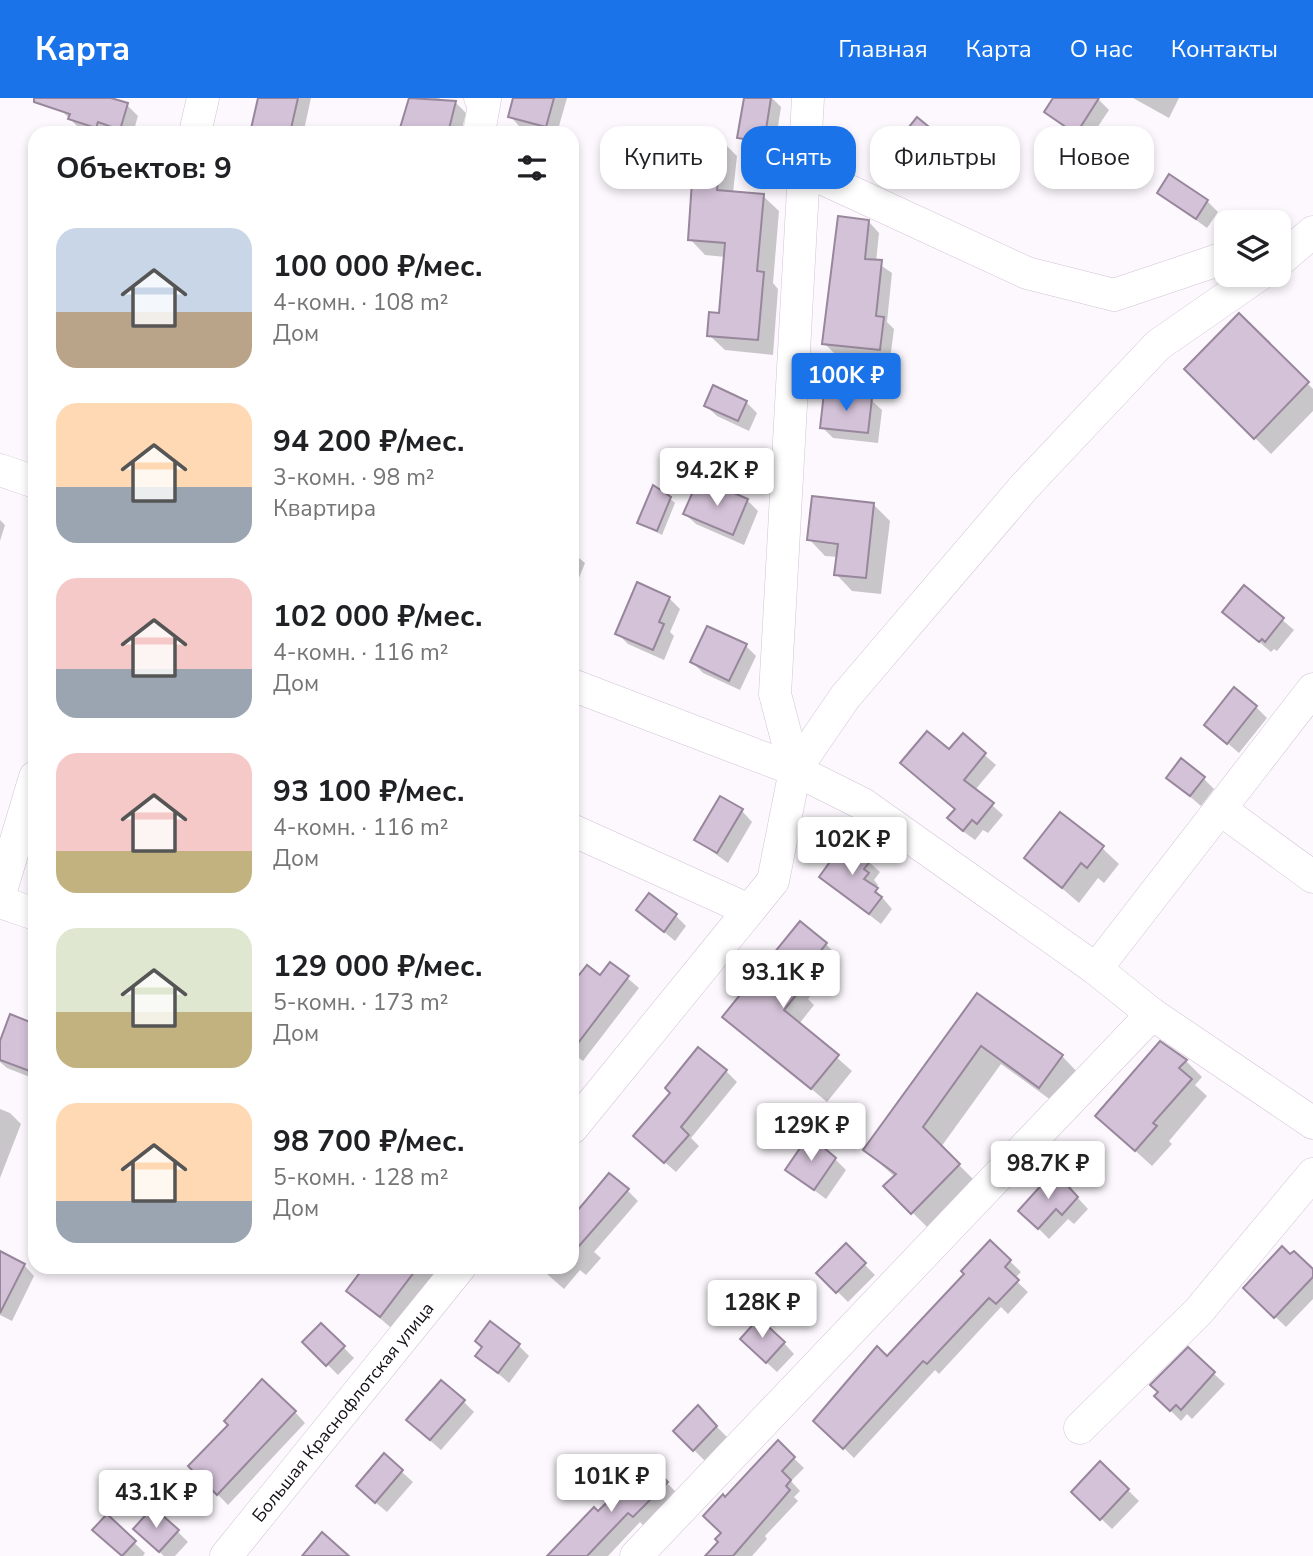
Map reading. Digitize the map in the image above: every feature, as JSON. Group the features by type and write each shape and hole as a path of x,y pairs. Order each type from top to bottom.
{"street":[{"path":"197,126 203,98"},
{"path":"480,126 484,98"},
{"path":"806,126 808,98"},
{"path":"795,770 775,694 803,189"},
{"path":"845,189 1027,273 1114,295 1214,261"},
{"path":"1291,237 1313,231"},
{"path":"1291,250 1313,231"},
{"path":"579,1119 773,881 795,770 845,697 1025,486 1158,345 1242,287"},
{"path":"0,470 28,480"},
{"path":"579,688 795,770 863,804 1096,969 1152,1014 1313,1123"},
{"path":"1096,969 1313,689"},
{"path":"0,894 28,800"},
{"path":"1220,809 1313,877"},
{"path":"579,833 749,910"},
{"path":"0,902 28,912"},
{"path":"636,1556 1152,1014"},
{"path":"1080,1428 1198,1312 1313,1174"},
{"name":"Большая Краснофлотская улица","path":"226,1556 454,1274"}],"building":[{"path":"34,98 111,98 128,103 121,126 98,122 97,126 90,126 68,119 70,114 34,102"},
{"path":"258,98 298,98 292,126 252,126"},
{"path":"409,98 456,101 450,126 401,126"},
{"path":"513,98 554,98 546,126 508,117"},
{"path":"744,98 771,98 767,126 741,126 741,139 737,138"},
{"path":"1053,98 1099,98 1081,126 1064,126 1044,112"},
{"path":"917,117 928,126 910,126"},
{"path":"1169,174 1208,200 1196,219 1157,193"},
{"path":"691,189 764,194 757,271 764,272 758,340 707,336 709,312 719,313 725,243 688,240"},
{"path":"838,216 869,220 865,259 882,260 876,316 884,317 880,350 822,344"},
{"path":"1239,313 1309,382 1254,439 1184,369"},
{"path":"713,385 747,401 738,421 704,406"},
{"path":"824,393 872,398 868,433 820,428"},
{"path":"711,483 748,499 733,535 683,514 695,487 707,492"},
{"path":"653,485 671,497 657,531 637,523"},
{"path":"812,496 874,503 866,578 834,575 838,544 807,540"},
{"path":"637,582 670,597 659,622 664,624 653,650 615,634"},
{"path":"1244,585 1284,618 1265,642 1262,639 1259,642 1222,612"},
{"path":"707,626 747,644 729,681 690,662"},
{"path":"1234,687 1257,706 1227,744 1204,725"},
{"path":"927,731 949,749 963,733 986,753 964,780 994,803 977,824 972,820 963,831 947,818 955,809 900,763"},
{"path":"1181,758 1205,777 1190,796 1166,778"},
{"path":"720,796 743,809 717,853 694,840"},
{"path":"1060,812 1104,846 1087,868 1081,863 1062,888 1024,858"},
{"path":"845,841 871,860 864,869 869,873 864,879 878,888 875,892 882,897 869,914 819,877"},
{"path":"649,893 677,914 664,932 636,910"},
{"path":"800,921 827,943 794,984 801,989 784,1010 839,1055 811,1089 722,1017"},
{"path":"610,962 629,976 579,1042 579,975 587,965 600,975"},
{"path":"977,993 1063,1055 1039,1088 981,1046 923,1127 960,1164 911,1214 883,1186 896,1174 863,1150"},
{"path":"10,1014 28,1021 28,1070 0,1060 0,1041"},
{"path":"1160,1041 1187,1060 1179,1068 1192,1079 1153,1123 1157,1126 1135,1151 1095,1116"},
{"path":"698,1047 727,1070 681,1127 689,1135 664,1163 633,1136 670,1093 665,1088"},
{"path":"809,1135 836,1158 814,1190 785,1170"},
{"path":"1054,1171 1078,1197 1062,1215 1056,1209 1038,1229 1018,1211"},
{"path":"609,1173 629,1189 579,1246 579,1209"},
{"path":"990,1240 1011,1260 1005,1267 1019,1280 996,1304 989,1298 927,1364 923,1361 843,1449 813,1421 877,1346 887,1356 964,1274 961,1271"},
{"path":"846,1243 866,1263 836,1293 816,1273"},
{"path":"1282,1246 1290,1254 1294,1251 1313,1269 1313,1277 1274,1318 1243,1288"},
{"path":"0,1251 25,1264 0,1313"},
{"path":"359,1274 413,1274 380,1317 346,1291"},
{"path":"759,1318 785,1342 766,1363 740,1339"},
{"path":"490,1321 520,1344 498,1373 475,1356 482,1347 475,1341"},
{"path":"321,1323 345,1346 326,1366 302,1342"},
{"path":"1188,1347 1215,1372 1181,1410 1176,1405 1170,1411 1154,1396 1158,1392 1150,1385"},
{"path":"262,1379 296,1411 217,1495 188,1466 228,1425 224,1421"},
{"path":"441,1380 465,1400 430,1440 406,1420"},
{"path":"698,1405 717,1426 693,1451 673,1431"},
{"path":"778,1440 795,1457 782,1471 791,1480 786,1486 790,1490 733,1556 705,1556 718,1542 715,1539 721,1533 703,1516 723,1494 725,1497"},
{"path":"384,1453 403,1470 375,1503 356,1486"},
{"path":"1100,1461 1129,1489 1100,1520 1071,1492"},
{"path":"648,1462 668,1482 633,1517 628,1513 587,1556 547,1556 594,1507 598,1511"},
{"path":"153,1507 179,1530 159,1552 133,1529"},
{"path":"107,1514 136,1541 122,1556 92,1530"},
{"path":"322,1532 349,1556 302,1556"}]}
